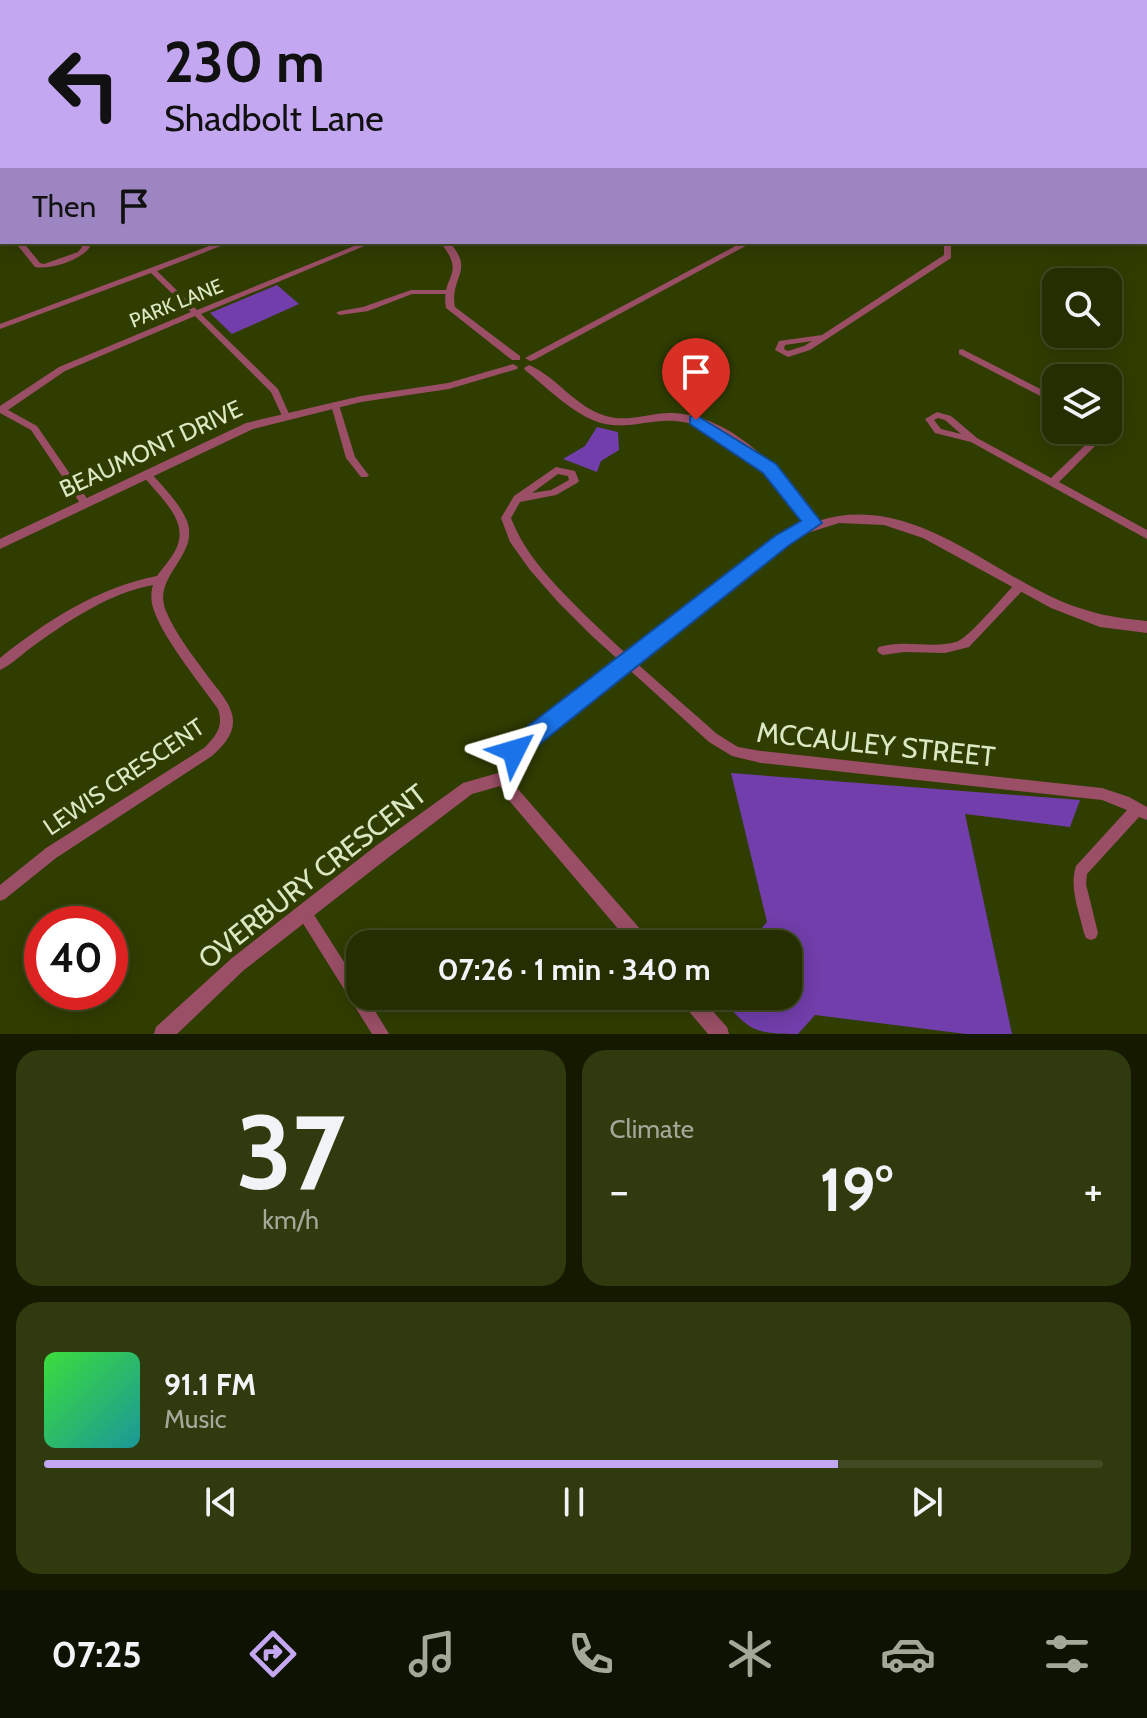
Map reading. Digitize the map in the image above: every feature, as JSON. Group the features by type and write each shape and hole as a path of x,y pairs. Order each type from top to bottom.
{"street":[{"path":"21,244 38,265 44,266 81,254 86,247 84,244"},
{"path":"0,327 222,244"},
{"name":"PARK LANE","path":"1,409 76,362 365,244"},
{"path":"446,244 456,255 459,268 448,299 455,312 515,362 530,363 745,244"},
{"path":"823,337 948,256 947,244"},
{"path":"152,270 279,396 286,416"},
{"path":"340,313 365,309 411,292 449,292"},
{"path":"962,352 1042,394"},
{"name":"BEAUMONT DRIVE","path":"0,544 241,429 335,405 449,386 515,362"},
{"path":"530,363 592,414 606,420 676,417 706,425 770,468 813,523"},
{"path":"335,405 351,458 364,475"},
{"path":"1,409 34,428 85,503"},
{"path":"974,440 1147,535"},
{"path":"1052,483 1092,444"},
{"path":"556,470 568,470 574,476 566,488 517,499 556,470"},
{"path":"0,665 33,639 109,597 137,583 159,580 181,548 185,532 180,518 147,474"},
{"name":"MCCAULEY STREET","path":"517,499 508,510 506,524 529,562 713,738 743,754 1092,792 1112,796 1143,811"},
{"path":"630,930 512,793 505,778 508,760 525,741 791,534 813,523 871,516 890,519 929,534 1060,609 1090,620 1147,627"},
{"name":"LEWIS CRESCENT","path":"0,894 51,853 208,752 226,730 228,721 223,706 158,608 159,580"},
{"path":"883,650 959,646 970,640 1019,587"},
{"name":"OVERBURY CRESCENT","path":"163,1034 238,964 468,788 505,778"},
{"path":"1091,933 1079,884 1081,871 1143,811"},
{"path":"304,912 381,1034"},
{"path":"699,1010 720,1034"}],"shaded area":[{"path":"277,285 299,304 232,334 210,313"},
{"path":"597,427 618,432 619,450 601,461 597,472 563,459 585,446"},
{"path":"731,773 1080,800 1070,827 965,814 1012,1034 966,1034 815,1015 798,1034 770,1033 752,1028 732,1010 802,1010 802,930 760,930 767,922"}],"route":[{"path":"514,751 781,541 813,523 770,468 696,420"}]}
